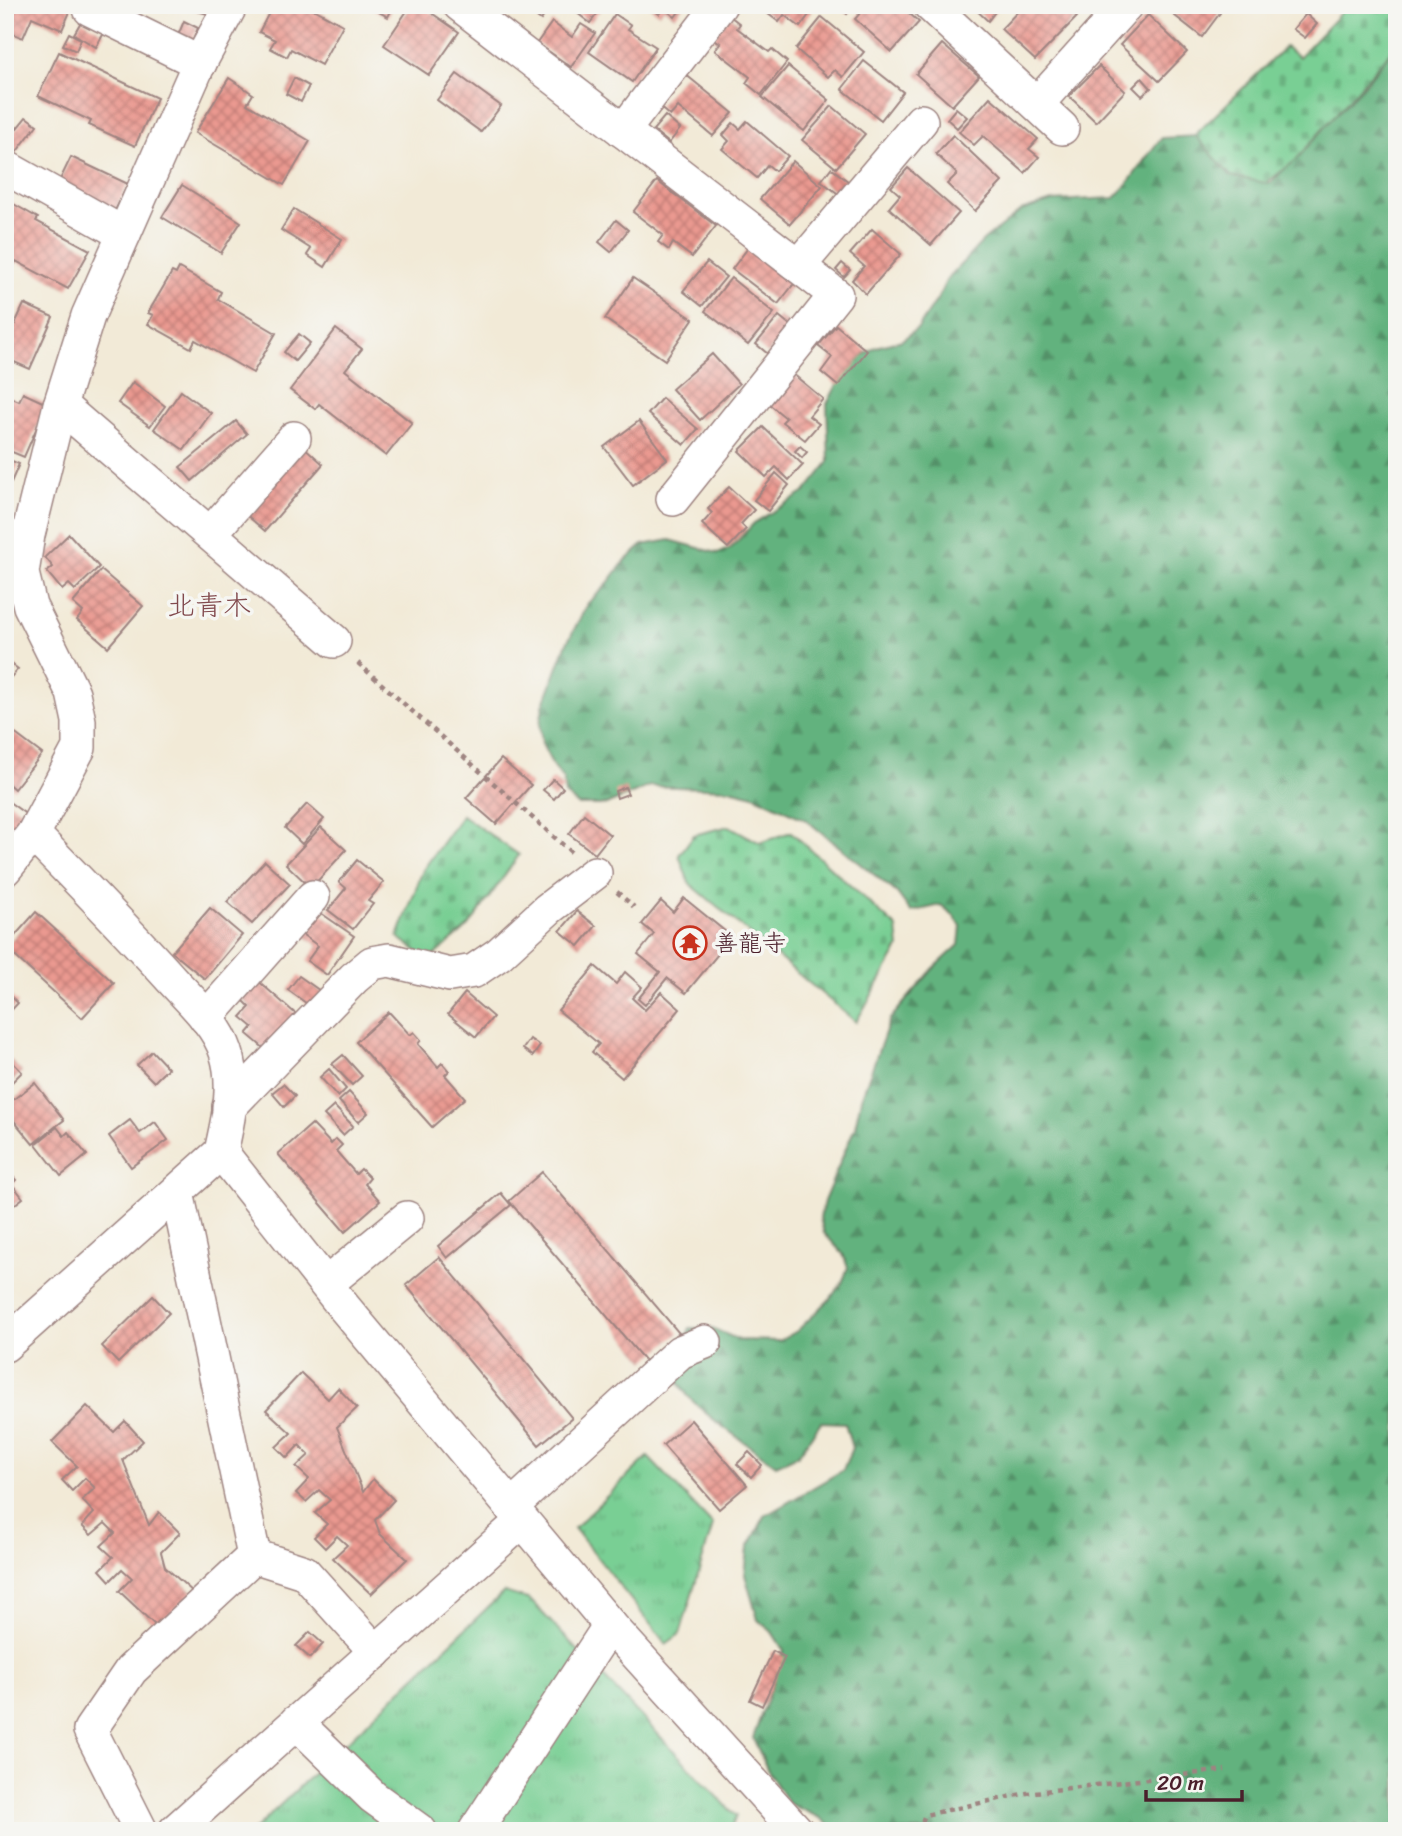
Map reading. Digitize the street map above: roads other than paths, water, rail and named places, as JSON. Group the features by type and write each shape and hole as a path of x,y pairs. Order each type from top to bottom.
{"street":[{"path":"89,5 90,9 200,63"},
{"path":"5,869 33,834 79,748 79,721 73,694 30,606 22,573 17,532 88,316 200,63 231,5"},
{"path":"460,5 836,295 673,499"},
{"path":"623,131 720,5"},
{"path":"930,5 1062,128"},
{"path":"1037,104 1126,5"},
{"path":"799,266 920,121"},
{"path":"5,167 124,234"},
{"path":"60,405 334,641"},
{"path":"211,533 293,438"},
{"path":"5,1345 221,1152 232,1079 226,1051 206,1018 136,940 33,834"},
{"path":"229,1107 354,978 372,963 389,960 450,975 474,971 499,954 548,909 585,864"},
{"path":"206,1018 313,897"},
{"path":"221,1152 326,1284 610,1625 797,1831"},
{"path":"177,1192 254,1556"},
{"path":"326,1284 407,1218"},
{"path":"174,1831 376,1651 680,1352 705,1342"},
{"path":"254,1556 304,1572 376,1651"},
{"path":"141,1831 90,1730 131,1670 254,1556"},
{"path":"475,1831 610,1625"},
{"path":"296,1722 373,1797 420,1831"}],"place":[{"name":"善龍寺","path":"690,943"}],"district":[{"name":"北青木","path":"209,605"}]}
